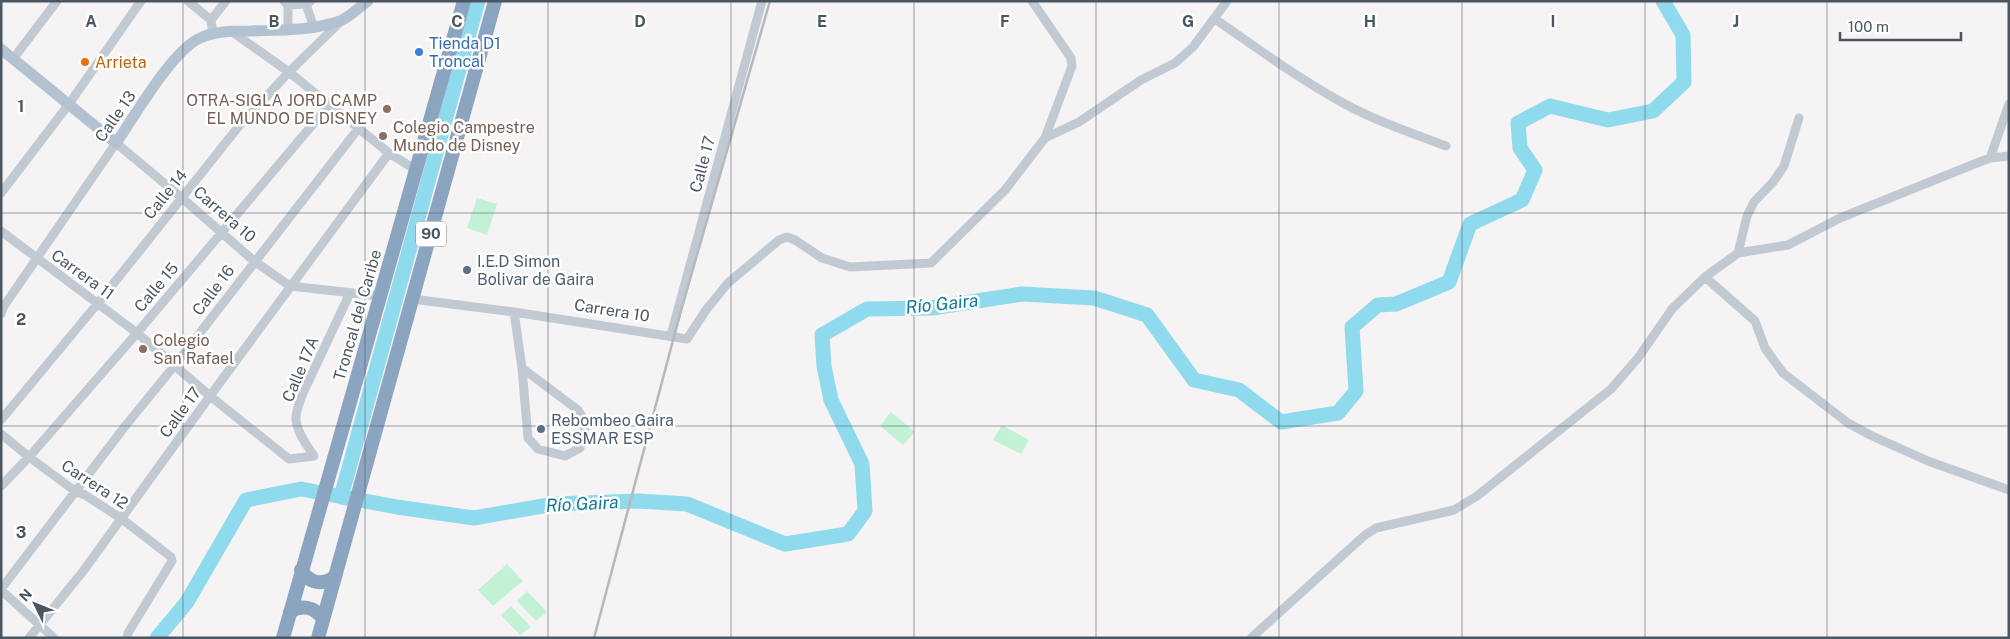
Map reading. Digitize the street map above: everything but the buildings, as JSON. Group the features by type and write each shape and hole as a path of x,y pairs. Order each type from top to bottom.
{"highway":[{"name":"Troncal del Caribe","path":"283,638 464,1"},
{"name":"90","path":"318,638 495,1"},
{"path":"301,570 313,582 324,582 334,577"},
{"path":"290,612 305,607 316,611 323,619"}],"main road":[{"name":"Calle 14","path":"342,20 368,1"},
{"name":"Calle 13","path":"116,144 168,68 182,52 197,40 212,34 231,31 314,28 342,20"},
{"name":"Carrera 10","path":"5,54 116,144"}],"street":[{"path":"5,54 58,1"},
{"path":"1,192 69,104 141,1"},
{"path":"188,1 211,20"},
{"path":"212,34 211,20 226,1"},
{"name":"Calle 17","path":"671,335 762,1"},
{"path":"1032,1 1071,58 1072,66 1045,138"},
{"path":"1045,138 1079,122 1141,80 1175,64 1193,47 1216,19 1227,1"},
{"path":"288,29 286,3 309,2 314,28"},
{"path":"1216,19 1263,53 1344,104 1393,127 1446,146"},
{"name":"Calle 14","path":"1,420 98,303 239,126 289,72 342,20"},
{"path":"231,31 289,72 389,153 416,170"},
{"path":"1990,158 2009,104"},
{"name":"Calle 15","path":"1,486 137,333 329,105"},
{"path":"1738,253 1747,216 1754,202 1773,182 1784,166 1799,118"},
{"name":"Calle 16","path":"1,590 75,491 175,366 254,261 358,129"},
{"name":"Carrera 10","path":"412,299 514,312 687,339 706,310 728,283 779,240 787,237 795,240 822,258 850,267 931,263 1005,190 1045,138"},
{"name":"Carrera 10","path":"116,144 254,261 290,286 380,296"},
{"name":"Calle 13","path":"1,314 4,306 36,258 116,144"},
{"name":"Calle 17","path":"29,638 122,519 290,286 389,153"},
{"path":"1251,638 1371,531 1376,528 1454,510 1477,496 1611,389 1638,358 1672,309 1705,277 1738,253 1788,245 1840,218 1990,158 2009,156"},
{"name":"Carrera 11","path":"1,231 137,333 285,457 289,459 314,456"},
{"path":"1705,277 1754,321 1765,348 1783,372 1848,423 1928,461 2009,490"},
{"name":"Calle 17A","path":"314,456 306,444 296,421 298,409 303,394 350,293"},
{"path":"514,312 522,368 528,438 538,449 564,456 580,448 586,423 578,410 522,368"},
{"name":"Carrera 12","path":"1,434 28,457 75,491 85,495 122,519 172,559 128,633 127,638"},
{"path":"1,590 54,638"}],"green space":[{"path":"477,198 497,204 487,235 467,228"},
{"path":"891,412 915,432 903,445 880,426"},
{"path":"1002,425 1029,440 1021,454 993,440"},
{"path":"507,564 523,581 493,606 478,590"},
{"path":"527,591 547,612 536,621 517,601"},
{"path":"511,606 531,627 520,635 501,615"}],"waterway":[{"path":"351,499 341,497 478,1"},
{"name":"Río Gaira","path":"157,638 187,602 246,500 301,489 397,507 474,518 554,504 638,501 687,504 785,544 848,534 865,511 862,464 831,400 824,366 822,335 867,309 932,308 1022,294 1094,298 1147,315 1194,380 1239,390 1281,422 1338,413 1356,391 1352,327 1378,305 1396,304 1449,282 1470,224 1522,200 1535,170 1520,148 1518,123 1550,106 1608,120 1653,111 1684,82 1683,35 1663,1"}],"railway":[{"path":"594,638 680,314 770,1"}],"place":[{"name":"Tienda D1 Troncal","path":"419,52"},
{"name":"Arrieta","path":"85,62"},
{"name":"OTRA-SIGLA JORD CAMP EL MUNDO DE DISNEY","path":"387,109"},
{"name":"Colegio Campestre Mundo de Disney","path":"383,136"},
{"name":"I.E.D Simon Bolivar de Gaira","path":"467,270"},
{"name":"Colegio San Rafael","path":"143,349"},
{"name":"Rebombeo Gaira ESSMAR ESP","path":"541,429"}]}
